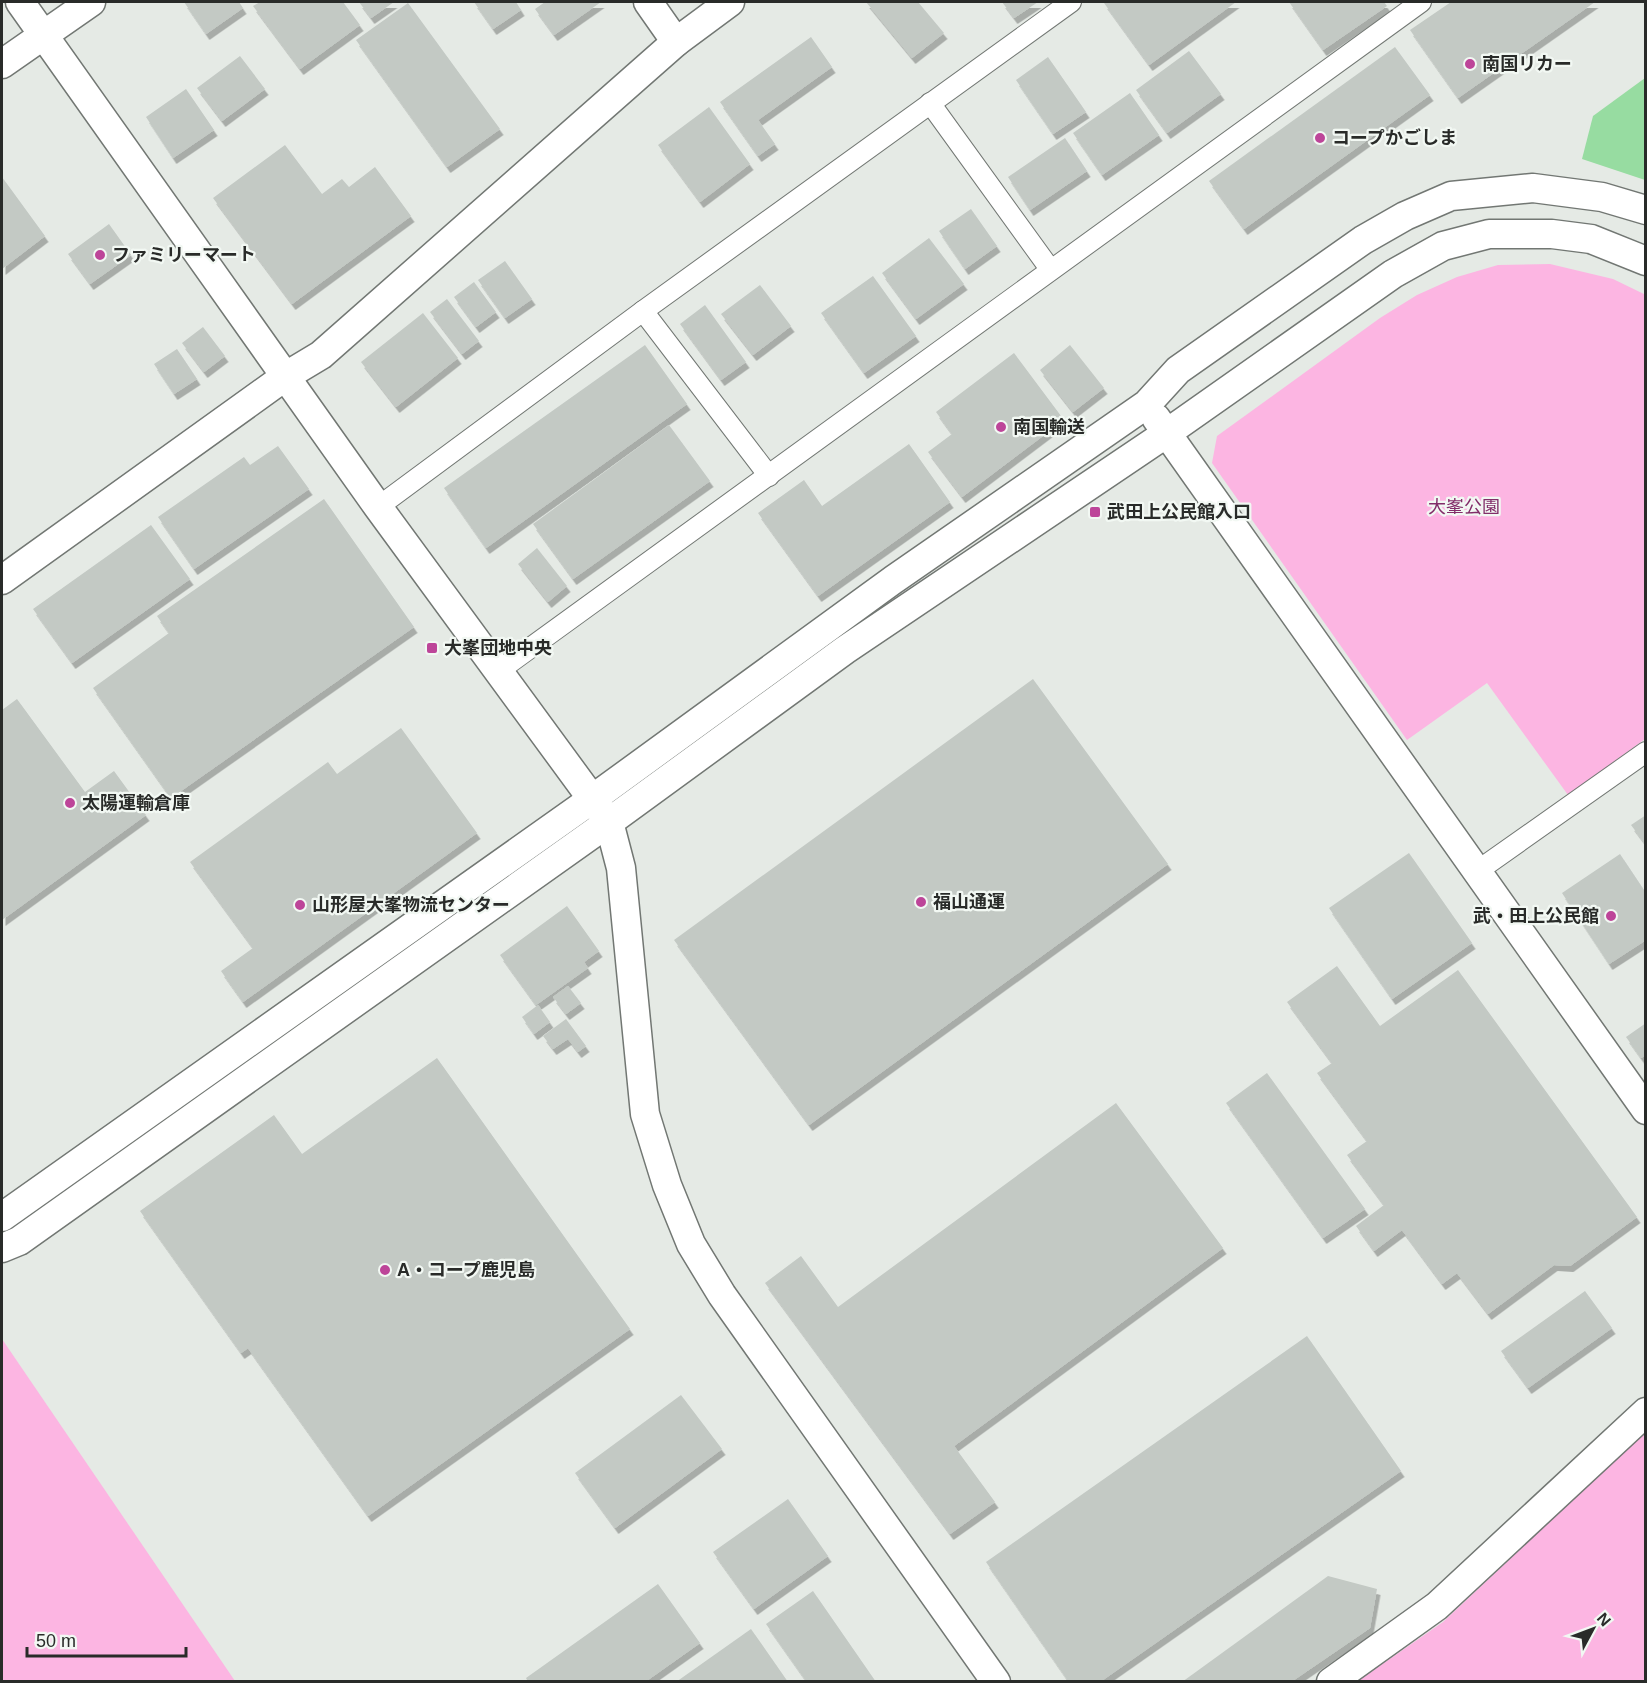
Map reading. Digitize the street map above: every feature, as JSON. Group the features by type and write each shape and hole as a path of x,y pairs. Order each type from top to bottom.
{"street":[{"path":"20,2 378,507 609,822 621,868 645,1114 667,1185 692,1244 723,1295 996,1682"},
{"path":"2,64 91,2"},
{"path":"648,2 676,42"},
{"path":"2,580 286,376 321,355 676,42 730,2"},
{"path":"378,507 643,311 1071,2"},
{"path":"497,672 1421,2"},
{"path":"930,104 1050,269"},
{"path":"2,1217 591,800 884,587 1147,404 1178,370 1363,240 1405,216 1451,196 1502,189 1533,188 1602,196 1646,210"},
{"path":"2,1248 19,1241 609,822 845,650 1167,434 1393,274 1443,246 1489,234 1552,234 1592,239 1646,261"},
{"path":"643,311 769,476"},
{"path":"1147,404 1646,1110"},
{"path":"1476,872 1646,752"},
{"path":"1331,1682 1437,1606 1646,1412"}],"green space":[{"name":"大峯公園","path":"1550,264 1613,279 1646,295 1645,739 1568,795 1487,683 1407,740 1212,463 1217,436 1380,318 1417,295 1457,277 1498,265"},
{"path":"2,1339 235,1681 2,1681"},
{"path":"1645,1432 1645,1681 1358,1681 1443,1622"}],"shaded area":[{"path":"1645,78 1645,180 1582,159 1593,116"}],"building":[{"path":"184,2 239,2 243,8 206,34"},
{"path":"260,2 343,2 360,25 300,69 253,6"},
{"path":"359,2 394,2 371,18"},
{"path":"474,2 516,2 521,10 493,29"},
{"path":"545,2 601,2 554,35 535,9"},
{"path":"866,2 918,2 944,33 912,58"},
{"path":"1002,2 1038,2 1014,18"},
{"path":"1236,2 1149,65 1104,3"},
{"path":"1289,2 1384,2 1387,6 1323,50"},
{"name":"南国リカー","path":"1451,2 1595,2 1458,98 1410,30"},
{"path":"408,3 500,129 447,167 356,40"},
{"path":"811,37 832,67 758,120 775,144 758,156 720,102"},
{"name":"コープかごしま","path":"1395,47 1430,95 1244,229 1209,181"},
{"path":"1189,51 1221,94 1167,133 1136,90"},
{"path":"240,56 265,89 222,121 197,88"},
{"path":"1048,57 1086,112 1053,134 1016,80"},
{"path":"186,89 214,130 173,158 146,117"},
{"path":"1130,93 1159,135 1102,175 1073,133"},
{"path":"709,107 750,164 700,202 658,145"},
{"path":"1065,138 1087,171 1030,210 1008,177"},
{"path":"285,145 322,194 342,179 349,187 375,167 411,216 292,304 213,198"},
{"path":"2,177 45,236 2,269"},
{"path":"971,209 997,246 965,269 939,231"},
{"name":"ファミリーマート","path":"109,224 131,255 90,284 68,254"},
{"path":"929,238 964,284 916,319 882,273"},
{"path":"505,261 532,299 505,318 478,280"},
{"path":"873,276 916,336 864,373 821,313"},
{"path":"474,282 496,312 476,327 454,297"},
{"path":"760,285 791,326 753,355 721,314"},
{"path":"447,299 479,341 462,354 430,312"},
{"path":"705,305 746,362 721,380 680,324"},
{"path":"423,313 458,358 396,407 361,362"},
{"path":"203,327 225,356 204,372 182,343"},
{"path":"645,345 687,404 486,548 444,488"},
{"path":"1070,345 1104,388 1073,412 1040,370"},
{"path":"177,349 197,379 174,394 154,364"},
{"name":"南国輸送","path":"1014,353 1064,420 962,497 928,452 952,434 936,412"},
{"path":"669,425 710,481 573,579 533,524"},
{"path":"909,444 950,502 818,596 758,513 804,480 822,506"},
{"path":"278,446 309,489 194,569 158,517 244,457 250,465"},
{"path":"324,499 414,627 171,798 93,688 169,633 157,616"},
{"path":"151,525 190,579 72,663 33,609"},
{"path":"537,548 567,586 548,602 518,564"},
{"name":"福山通運","path":"1033,679 1168,864 809,1125 674,940"},
{"name":"太陽運輸倉庫","path":"17,699 85,792 114,771 146,815 2,920 2,710"},
{"name":"山形屋大峯物流センター","path":"401,728 477,833 243,1002 221,971 253,948 190,862 328,762 337,774"},
{"path":"1646,815 1646,845 1631,825"},
{"path":"1409,853 1472,943 1392,999 1329,908"},
{"name":"武・田上公民館","path":"1620,854 1646,893 1646,940 1609,964 1562,893"},
{"path":"567,906 599,951 584,962 588,968 536,1005 500,955"},
{"path":"1337,966 1380,1026 1458,970 1637,1217 1570,1266 1554,1265 1488,1314 1457,1273 1442,1284 1402,1230 1374,1251 1356,1226 1384,1205 1347,1155 1367,1141 1317,1073 1332,1063 1287,1002"},
{"path":"568,986 581,1003 566,1014 553,997"},
{"path":"538,1005 550,1022 534,1034 522,1017"},
{"path":"566,1019 586,1046 578,1052 568,1039 553,1049 543,1036"},
{"path":"1646,1023 1646,1055 1641,1058 1626,1037"},
{"name":"A・コープ鹿児島","path":"437,1058 630,1329 368,1516 248,1348 241,1353 140,1211 274,1115 302,1154"},
{"path":"1267,1073 1365,1209 1323,1238 1226,1103"},
{"path":"1116,1103 1223,1248 954,1446 995,1502 950,1534 765,1283 801,1256 838,1307"},
{"path":"1585,1291 1612,1328 1528,1388 1501,1351"},
{"path":"1307,1336 1401,1471 1100,1682 1069,1682 986,1562"},
{"path":"681,1395 722,1449 615,1528 575,1473"},
{"path":"788,1499 828,1556 754,1609 713,1552"},
{"path":"1328,1576 1377,1589 1370,1628 1291,1682 1182,1682"},
{"path":"658,1584 700,1643 645,1682 528,1682 526,1678"},
{"path":"813,1591 876,1682 807,1682 766,1624"},
{"path":"751,1629 788,1682 676,1682"}],"place":[{"name":"南国リカー","path":"1470,64"},
{"name":"コープかごしま","path":"1320,138"},
{"name":"ファミリーマート","path":"100,255"},
{"name":"南国輸送","path":"1001,427"},
{"name":"武田上公民館入口","path":"1095,512"},
{"name":"大峯団地中央","path":"432,648"},
{"name":"太陽運輸倉庫","path":"70,803"},
{"name":"福山通運","path":"921,902"},
{"name":"山形屋大峯物流センター","path":"300,905"},
{"name":"武・田上公民館","path":"1611,916"},
{"name":"A・コープ鹿児島","path":"385,1270"}]}
